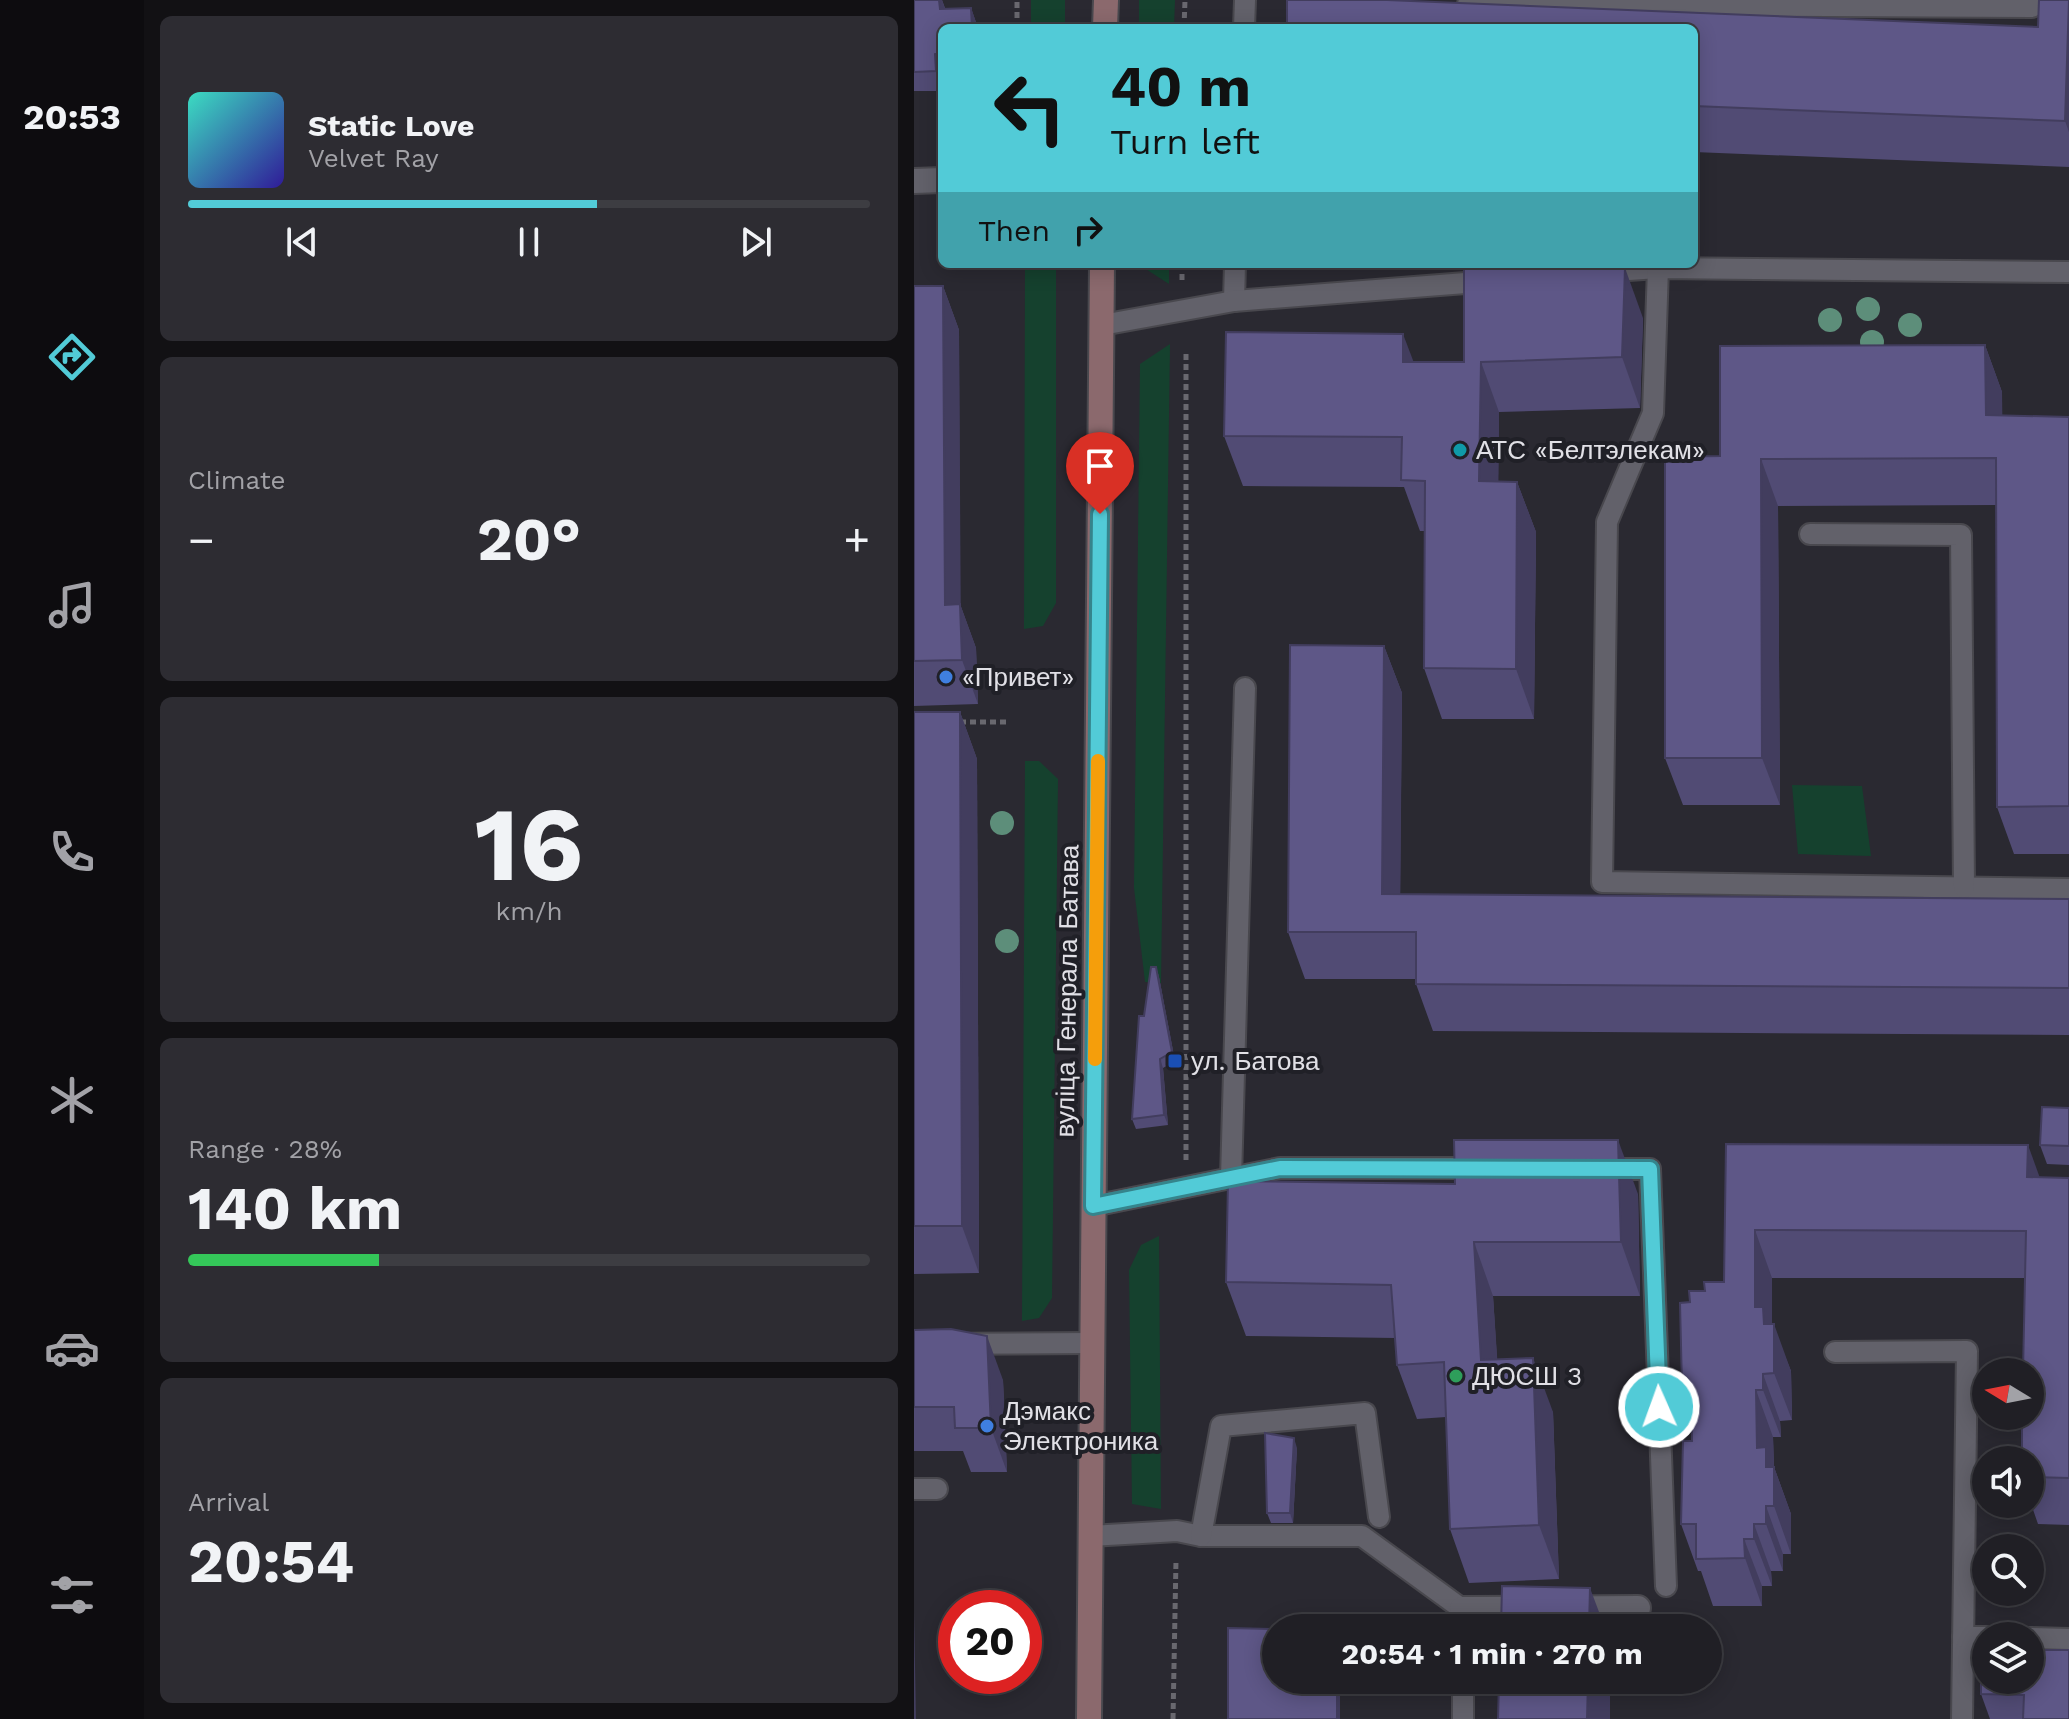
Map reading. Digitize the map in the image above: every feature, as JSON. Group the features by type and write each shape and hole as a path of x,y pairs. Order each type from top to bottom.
{"street":[{"path":"1105,24 1106,0"},
{"path":"914,181 938,180"},
{"name":"вуліца Генерала Батава","path":"1089,1719 1102,268"},
{"path":"1542,1614 1638,1608"}],"lane":[{"path":"1244,24 1245,0"},
{"path":"1468,4 1641,2 2032,7"},
{"path":"1234,301 1235,268"},
{"path":"1658,268 1653,413 1607,522 1602,882 2069,889"},
{"path":"1580,274 1658,268 2069,272"},
{"path":"1102,325 1234,301 1517,279"},
{"path":"1810,534 1961,535 1964,887"},
{"path":"1231,1178 1245,688"},
{"path":"1093,1206 1280,1168 1496,1169"},
{"path":"1573,1169 1650,1169 1666,1586"},
{"path":"914,1344 1092,1343"},
{"path":"1835,1352 1967,1351 1962,1719"},
{"path":"1201,1536 1221,1426 1365,1413 1379,1517"},
{"path":"914,1489 937,1489"},
{"path":"1090,1536 1177,1531 1201,1536 1362,1536 1456,1614"},
{"path":"1963,1637 1972,1637"},
{"path":"2044,1638 2069,1639"},
{"path":"1463,1694 1463,1719"}],"path":[{"path":"1017,0 1017,24"},
{"path":"1184,24 1185,0"},
{"path":"1182,268 1182,280"},
{"path":"1186,350 1186,1160"},
{"path":"945,722 1007,722"},
{"path":"1173,1719 1177,1531"}],"green space":[{"path":"1031,0 1065,0 1065,24 1031,24"},
{"path":"1139,0 1175,0 1174,24 1139,24"},
{"path":"1025,268 1056,268 1056,603 1043,626 1024,629"},
{"path":"1144,268 1169,268 1169,284"},
{"path":"1170,344 1161,983 1145,982 1134,888 1140,364"},
{"path":"1025,761 1039,761 1058,779 1052,1298 1039,1318 1022,1321"},
{"path":"1792,785 1862,786 1871,856 1798,854"},
{"path":"1159,1236 1161,1509 1132,1504 1129,1270 1141,1245"}],"building":[{"path":"914,0 939,0 940,9 971,8 972,24 938,24 936,71 914,72"},
{"path":"1287,0 1387,0 2038,27 2039,0 2069,0 2065,121 1698,106 1698,24 1287,24"},
{"path":"1464,268 1625,268 1622,357 1481,362 1479,481 1517,482 1516,669 1424,668 1425,481 1401,480 1402,437 1224,436 1226,332 1403,334 1403,362 1464,362"},
{"path":"914,286 943,286 945,605 960,604 962,660 914,661"},
{"path":"1985,345 1986,415 2069,417 2069,806 1997,807 1996,458 1761,459 1762,758 1665,758 1665,457 1720,456 1720,346"},
{"path":"1290,645 1384,646 1382,894 2069,899 2069,988 1416,984 1416,932 1288,932"},
{"path":"914,712 960,712 962,1226 914,1226"},
{"path":"1151,967 1156,967 1172,1052 1160,1059 1164,1115 1132,1119 1139,1016 1144,1016"},
{"path":"2042,1107 2069,1108 2069,1146 2040,1145"},
{"path":"1454,1140 1618,1140 1621,1242 1474,1242 1481,1360 1533,1358 1539,1525 1450,1529 1444,1362 1397,1365 1391,1285 1226,1282 1228,1181 1455,1184"},
{"path":"1726,1144 2028,1145 2027,1177 2069,1178 2069,1478 2044,1477 2044,1446 2022,1446 2022,1430 2044,1430 2044,1358 2023,1358 2026,1231 1755,1230 1755,1307 1763,1307 1764,1324 1774,1324 1774,1373 1763,1374 1763,1390 1756,1390 1757,1448 1766,1447 1766,1467 1774,1467 1774,1506 1766,1506 1766,1524 1754,1524 1754,1539 1744,1539 1745,1558 1696,1559 1696,1524 1681,1524 1683,1441 1692,1441 1691,1387 1682,1387 1680,1303 1690,1302 1689,1291 1705,1291 1704,1282 1724,1282"},
{"path":"951,1329 987,1336 991,1428 955,1428 954,1407 914,1407 914,1330"},
{"path":"1265,1433 1294,1438 1290,1513 1267,1513"},
{"path":"1502,1586 1590,1588 1589,1614 1501,1614"},
{"path":"1228,1628 1262,1629 1262,1694 1337,1694 1337,1719 1228,1719"},
{"path":"2044,1650 2069,1650 2069,1719 2023,1719 2024,1695 1981,1694 2044,1694"},
{"path":"1499,1694 1588,1694 1587,1719 1498,1719"}],"slow traffic":[{"path":"1095,1059 1098,761"}],"place":[{"name":"АТС «Белтэлекам»","path":"1460,450"},
{"name":"«Привет»","path":"946,677"},
{"name":"ул. Батова","path":"1175,1061"},
{"name":"ДЮСШ 3","path":"1456,1376"},
{"name":"Дэмакс Электроника","path":"987,1426"}],"route":[{"path":"1100,514 1093,1206 1280,1168 1650,1169 1659,1407"}]}
